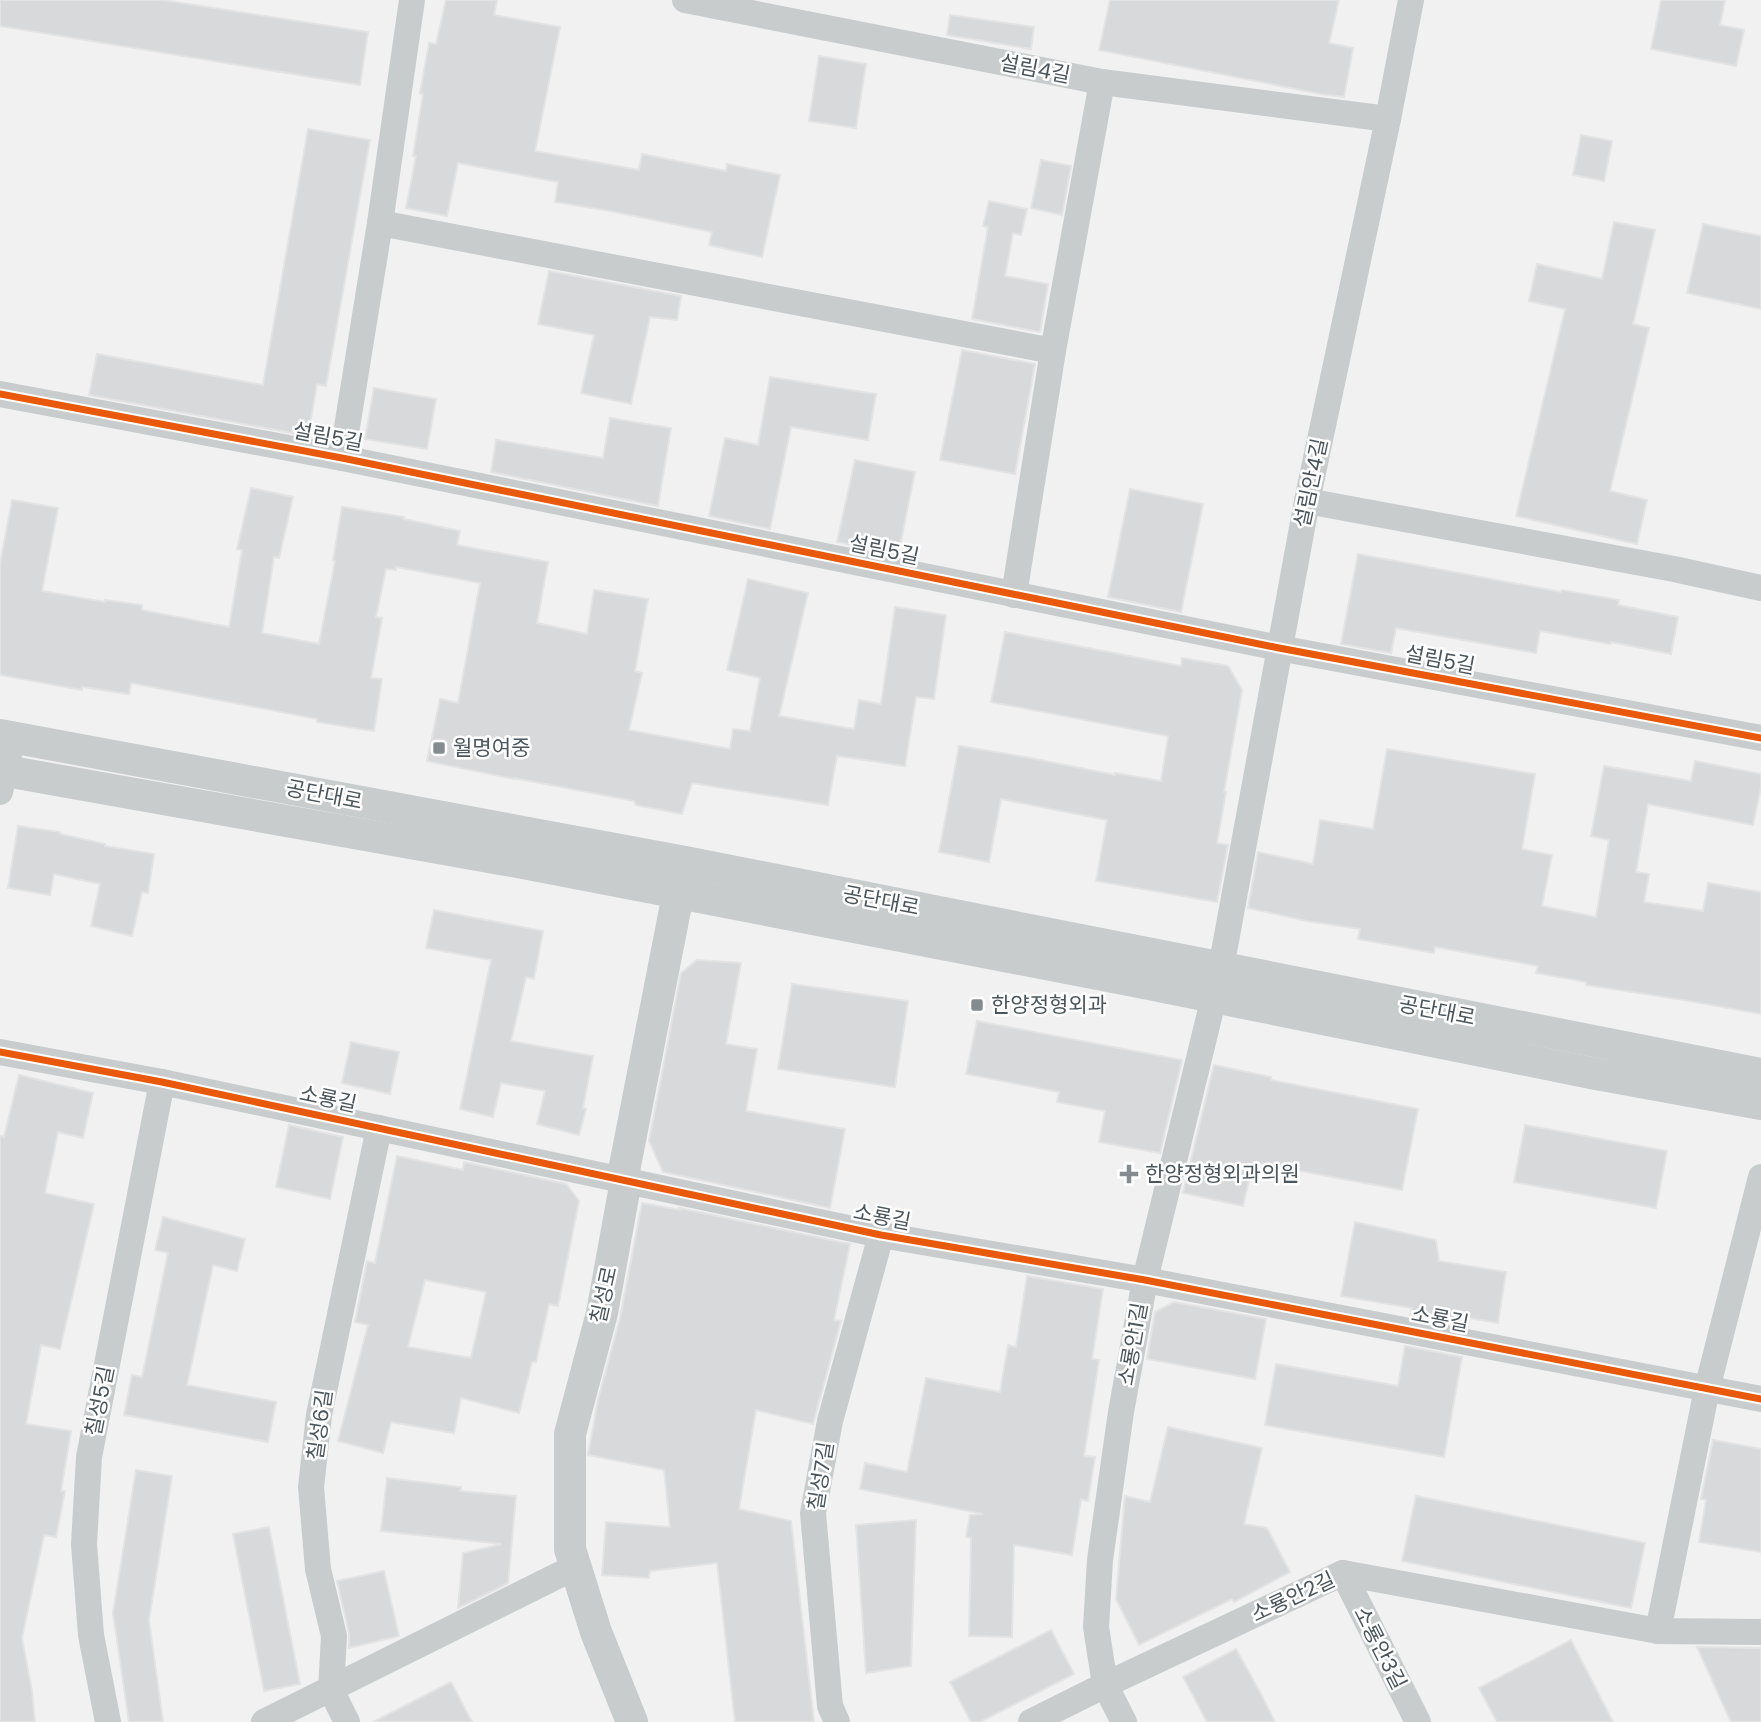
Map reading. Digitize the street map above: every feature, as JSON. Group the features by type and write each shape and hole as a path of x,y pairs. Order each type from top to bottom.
{"street":[{"path":"342,457 380,223 412,0"},
{"name":"설림4길","path":"685,0 729,4 1102,82 1388,119"},
{"name":"설림안4길","path":"1218,983 1307,501 1411,0"},
{"path":"1014,595 1053,351 1102,82"},
{"path":"380,223 1053,351"},
{"name":"설림5길","path":"0,394 342,457 1279,648 1761,738"},
{"path":"1307,501 1674,569 1761,588"},
{"path":"2,778 6,736"},
{"name":"공단대로","path":"6,736 685,862 1218,983 1577,1070 1761,1104"},
{"name":"공단대로","path":"2,778 523,863 679,893 1761,1074"},
{"name":"칠성로","path":"632,1722 596,1632 570,1549 570,1434 602,1313 625,1186 622,1181 685,862"},
{"name":"소룡안1길","path":"1124,1722 1105,1685 1096,1627 1100,1560 1121,1412 1145,1280 1218,983"},
{"name":"소룡길","path":"0,1052 162,1082 881,1236 1145,1280 1761,1399"},
{"name":"칠성5길","path":"108,1722 91,1635 84,1544 89,1457 162,1082"},
{"name":"칠성6길","path":"347,1722 331,1690 334,1636 318,1569 311,1487 319,1415 379,1128"},
{"path":"1658,1631 1707,1389 1761,1177"},
{"name":"칠성7길","path":"837,1722 830,1706 813,1513 830,1421 881,1236"},
{"path":"264,1722 575,1567"},
{"name":"소룡안2길","path":"1031,1722 1343,1573 1658,1631 1761,1632"},
{"name":"소룡안3길","path":"1343,1573 1418,1722"}],"building":[{"path":"0,0 162,0 368,32 360,85 0,26"},
{"path":"446,0 497,0 494,15 560,27 535,151 639,170 642,154 726,171 727,164 780,175 762,257 709,245 712,232 555,202 558,182 458,163 447,216 406,208 416,156 413,156 423,94 420,93 429,43 436,44"},
{"path":"1110,0 1339,0 1329,43 1353,48 1344,97 1099,50"},
{"path":"1661,0 1725,0 1720,25 1744,30 1736,66 1651,49"},
{"path":"950,15 1034,27 1031,49 947,35"},
{"path":"819,56 866,64 856,128 809,121"},
{"path":"308,129 370,140 326,386 317,384 308,436 89,395 97,354 263,385"},
{"path":"1581,135 1612,141 1604,181 1573,175"},
{"path":"1041,160 1071,166 1062,215 1031,208"},
{"path":"989,201 1027,209 1021,235 1013,233 1005,276 1048,284 1040,332 972,319 988,227 983,226"},
{"path":"1614,222 1655,230 1633,324 1649,328 1610,491 1647,500 1637,544 1516,516 1565,309 1529,301 1537,264 1602,279"},
{"path":"1703,224 1761,236 1761,309 1687,293"},
{"path":"549,271 681,296 677,320 650,317 631,404 581,393 594,335 538,324"},
{"path":"962,350 1035,364 1015,474 940,460"},
{"path":"770,377 876,394 868,440 791,427 770,529 709,516 725,438 758,445"},
{"path":"374,388 436,399 427,449 365,439"},
{"path":"610,418 671,428 658,506 491,472 496,440 603,458"},
{"path":"855,460 915,472 898,555 837,542"},
{"path":"251,488 293,497 279,558 274,557 262,633 319,644 342,507 404,517 460,531 457,545 548,562 537,623 587,634 594,590 648,599 635,671 642,673 629,730 730,749 733,729 750,731 760,678 727,670 748,579 808,593 779,716 854,729 859,700 881,704 895,607 946,615 934,699 916,697 905,766 837,756 828,805 692,783 682,814 636,805 634,801 427,761 440,699 458,703 480,583 396,567 396,570 386,569 376,617 382,618 371,678 382,679 374,731 317,722 317,719 131,683 129,694 82,687 82,690 0,675 0,564 12,500 58,508 42,591 105,602 142,605 142,610 229,627 242,550 237,549"},
{"path":"1130,489 1203,504 1181,612 1108,597"},
{"path":"1358,554 1561,592 1562,590 1619,600 1618,605 1678,617 1671,654 1540,631 1536,653 1396,628 1391,653 1341,644"},
{"path":"1005,632 1181,666 1182,658 1228,666 1242,690 1217,843 1228,845 1217,902 1096,881 1107,820 1001,799 989,862 939,852 959,746 1161,781 1168,736 991,702"},
{"path":"1387,749 1535,774 1522,849 1552,855 1542,906 1596,917 1609,840 1591,836 1604,766 1691,781 1695,761 1761,774 1761,788 1753,825 1648,804 1636,872 1649,874 1644,902 1703,911 1708,883 1761,892 1761,1014 1586,985 1586,982 1536,973 1538,966 1435,947 1434,953 1358,939 1360,929 1248,908 1258,852 1313,864 1320,820 1373,829"},
{"path":"18,826 60,832 105,846 154,854 148,893 142,892 132,936 91,926 100,884 54,874 50,895 8,888"},
{"path":"434,910 543,931 534,979 526,977 511,1041 593,1056 583,1108 586,1109 579,1135 537,1124 545,1091 501,1083 493,1117 460,1109 491,960 426,948"},
{"path":"697,960 741,963 726,1044 757,1049 746,1111 845,1129 830,1208 663,1172 649,1141 681,973"},
{"path":"792,984 908,1001 895,1087 778,1069"},
{"path":"977,1021 1182,1060 1160,1153 1099,1142 1105,1111 1057,1102 1059,1092 966,1074"},
{"path":"351,1042 399,1052 390,1094 342,1083"},
{"path":"1214,1065 1271,1077 1271,1080 1418,1109 1402,1190 1253,1162 1243,1206 1183,1193"},
{"path":"19,1075 93,1093 83,1138 58,1132 45,1193 94,1204 60,1349 41,1345 26,1424 71,1431 61,1491 65,1491 56,1537 44,1535 22,1638 35,1722 0,1722 0,1136 4,1137"},
{"path":"289,1125 343,1137 330,1199 276,1187"},
{"path":"1525,1125 1667,1151 1656,1208 1514,1182"},
{"path":"397,1156 463,1170 464,1162 566,1184 579,1201 558,1306 549,1304 536,1362 532,1362 519,1413 461,1398 454,1433 391,1422 383,1453 338,1441 368,1325 355,1322 367,1261 375,1263","holes":["425,1280 486,1292 471,1358 408,1347"]},
{"path":"642,1203 680,1210 679,1208 850,1244 834,1320 841,1321 813,1424 756,1410 739,1509 791,1521 814,1722 735,1722 717,1563 650,1571 649,1578 602,1575 606,1522 670,1527 664,1470 588,1455 598,1400 620,1318"},
{"path":"163,1217 245,1239 237,1271 213,1265 187,1385 276,1402 268,1442 124,1415 132,1375 142,1377 168,1253 155,1250"},
{"path":"1355,1222 1436,1240 1439,1261 1506,1272 1498,1323 1469,1318 1468,1326 1410,1315 1412,1308 1341,1296"},
{"path":"1027,1276 1103,1289 1092,1359 1099,1360 1084,1456 1095,1457 1088,1501 1081,1499 1072,1555 1014,1545 1012,1637 969,1636 971,1538 966,1537 970,1515 983,1514 860,1489 865,1463 907,1472 926,1378 1000,1392 1008,1345 1016,1347"},
{"path":"1174,1302 1266,1319 1255,1379 1147,1359 1155,1312"},
{"path":"1405,1346 1462,1357 1444,1457 1265,1425 1276,1364 1398,1386"},
{"path":"1168,1427 1262,1448 1244,1524 1267,1528 1290,1572 1234,1602 1232,1599 1139,1645 1116,1599 1125,1496 1150,1502"},
{"path":"1713,1440 1761,1449 1761,1552 1699,1542 1706,1500 1701,1499"},
{"path":"136,1470 172,1476 149,1620 163,1722 129,1722 113,1613"},
{"path":"387,1478 461,1487 460,1491 516,1496 508,1583 458,1608 463,1553 502,1544 381,1531"},
{"path":"1416,1496 1645,1543 1631,1608 1402,1561"},
{"path":"916,1520 911,1666 866,1673 856,1525"},
{"path":"269,1527 300,1684 264,1691 233,1534"},
{"path":"384,1571 399,1636 349,1648 349,1633 337,1581"},
{"path":"1051,1630 1074,1674 980,1722 971,1722 950,1682"},
{"path":"1571,1640 1613,1722 1497,1722 1479,1688"},
{"path":"1697,1647 1761,1648 1761,1722 1731,1722"},
{"path":"1236,1649 1275,1722 1207,1722 1183,1677"},
{"path":"451,1682 472,1722 373,1722"}],"cycle path":[{"path":"0,394 342,458 1279,648 1761,738"},
{"path":"0,1052 162,1082 881,1235 1145,1280 1761,1399"}],"place":[{"name":"월명여중","path":"439,748"},
{"name":"한양정형외과","path":"977,1005"},
{"name":"한양정형외과의원","path":"1129,1174"}]}
